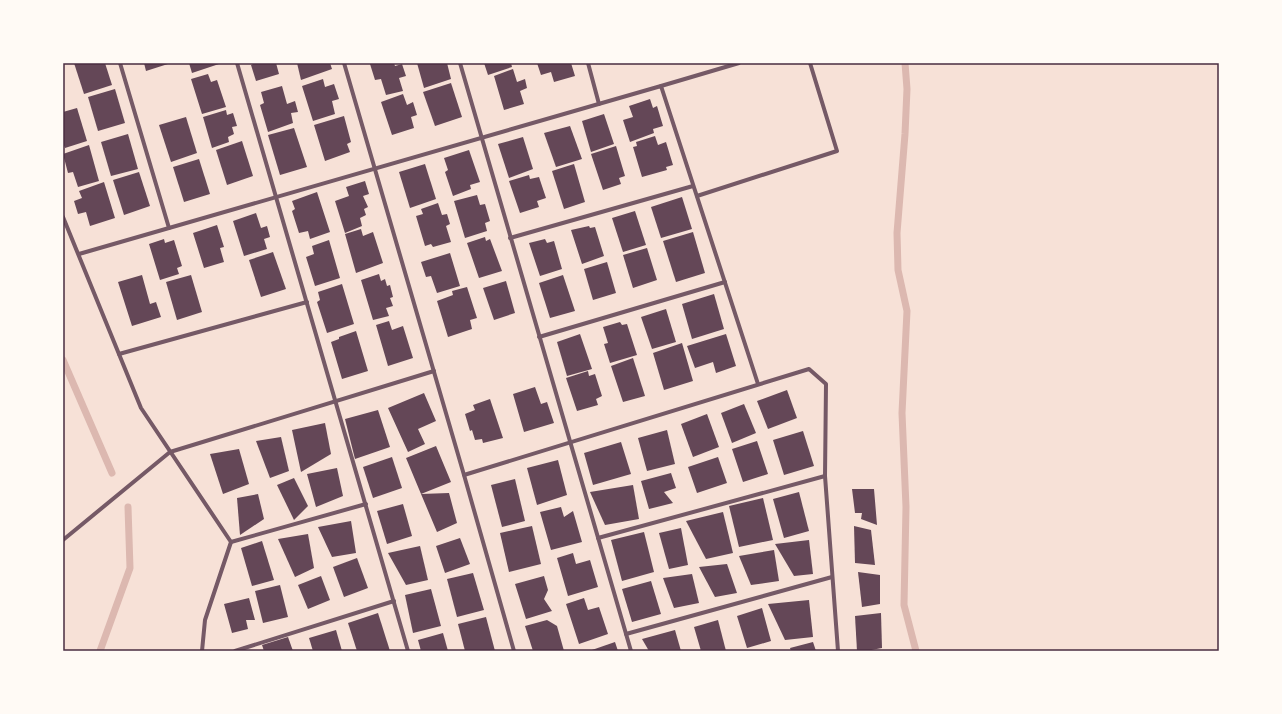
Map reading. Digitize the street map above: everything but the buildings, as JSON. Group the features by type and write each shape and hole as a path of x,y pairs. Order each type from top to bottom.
{"street":[{"path":"120,63 169,228"},
{"path":"237,63 408,651"},
{"path":"344,63 514,651"},
{"path":"460,63 631,651"},
{"path":"588,63 599,104"},
{"path":"79,254 481,139 738,63"},
{"path":"697,196 837,151 810,63"},
{"path":"661,86 758,384"},
{"path":"510,238 694,186"},
{"path":"63,217 141,408 231,542"},
{"path":"539,337 725,282"},
{"path":"119,354 307,302"},
{"path":"464,475 809,369 826,384 825,476 838,651"},
{"path":"63,540 170,452 434,371"},
{"path":"598,538 825,476"},
{"path":"231,542 366,504"},
{"path":"202,651 205,620 231,542"},
{"path":"626,634 832,577"},
{"path":"235,651 394,601"}],"waterway":[{"path":"905,63 907,89 905,134 897,233 898,270 907,311 902,413 906,507 904,605 916,651"},
{"path":"63,360 112,473"},
{"path":"100,651 130,568 128,507"}]}
